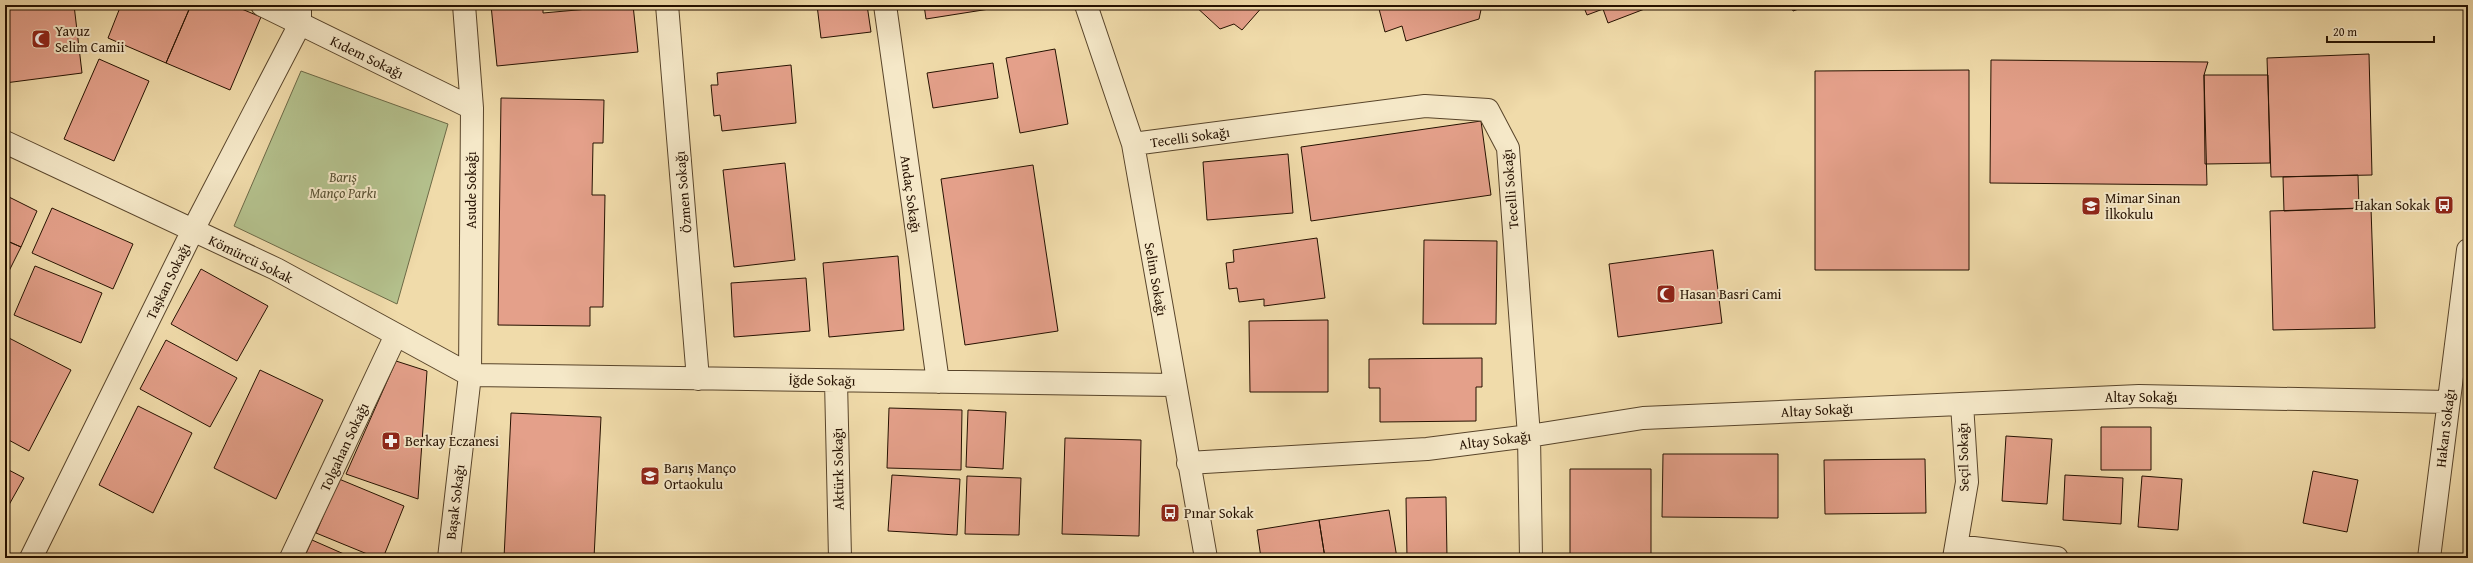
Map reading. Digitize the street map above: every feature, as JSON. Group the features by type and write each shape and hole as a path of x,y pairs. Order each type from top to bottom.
{"street":[{"name":"Kıdem Sokağı","path":"262,5 300,15 472,108"},
{"name":"Asude Sokağı","path":"464,5 472,108 470,375"},
{"name":"Özmen Sokağı","path":"667,5 698,378"},
{"name":"Andaç Sokağı","path":"885,5 938,382"},
{"name":"Selim Sokağı","path":"1086,5 1133,144 1174,385 1206,558"},
{"name":"Taşkan Sokağı","path":"31,558 300,15"},
{"name":"Tecelli Sokağı","path":"1133,144 1425,106 1488,110 1508,148 1528,436 1531,558"},
{"name":"Kömürcü Sokak","path":"5,142 276,269 470,375"},
{"name":"Hakan Sokağı","path":"2429,558 2448,402 2462,349 2468,250"},
{"name":"Tolgahan Sokağı","path":"291,558 396,335"},
{"name":"İğde Sokağı","path":"470,375 1174,385"},
{"name":"Başak Sokağı","path":"449,558 470,375"},
{"name":"Aktürk Sokağı","path":"836,381 840,558"},
{"name":"Altay Sokağı","path":"1188,463 1427,449 1528,436 1643,418 2139,396 2448,402"},
{"name":"Seçil Sokağı","path":"1955,552 1967,482 1962,404"},
{"path":"1955,552 2057,558"}],"green space":[{"name":"Barış Manço Parkı","path":"301,71 448,124 397,304 234,226"}],"building":[{"name":"Yavuz Selim Camii","path":"5,5 74,5 82,73 5,83"},
{"path":"121,5 191,5 166,63 108,38"},
{"path":"191,5 232,5 261,17 230,90 166,63"},
{"path":"491,5 543,5 543,13 633,5 638,52 497,66"},
{"path":"817,5 867,5 871,32 821,38"},
{"path":"924,5 1002,5 1002,7 926,19"},
{"path":"1194,5 1264,5 1242,30 1234,24 1220,29"},
{"path":"1378,5 1482,5 1479,19 1406,41 1402,26 1385,32"},
{"path":"1583,5 1655,5 1608,23 1603,9 1587,15"},
{"path":"1791,5 1810,5 1793,11"},
{"path":"1055,49 1068,124 1020,133 1006,58"},
{"path":"2369,54 2372,175 2271,177 2267,58"},
{"path":"99,59 149,81 114,161 64,139"},
{"path":"1991,60 2208,62 2204,75 2207,185 1990,183"},
{"path":"993,63 998,98 933,108 927,73"},
{"path":"791,65 796,123 722,131 720,115 714,116 711,85 718,85 717,73"},
{"path":"1969,70 1969,270 1815,270 1815,71"},
{"path":"2204,75 2268,75 2270,163 2205,164"},
{"path":"501,98 604,100 603,143 593,143 592,195 605,195 603,307 590,307 590,326 498,325"},
{"path":"1481,121 1491,195 1311,221 1301,147"},
{"path":"1288,154 1293,213 1207,220 1203,162"},
{"path":"785,163 795,260 734,267 723,170"},
{"path":"1033,165 1058,331 965,345 941,179"},
{"path":"2358,175 2359,208 2284,211 2283,177"},
{"path":"5,195 37,211 21,247 5,240"},
{"path":"52,208 133,244 113,289 32,253"},
{"path":"2371,208 2375,328 2273,330 2270,211"},
{"path":"1317,238 1325,298 1264,306 1264,299 1239,302 1237,288 1229,289 1226,263 1234,262 1233,250"},
{"path":"5,240 21,247 5,279"},
{"path":"1424,240 1497,241 1496,324 1423,324"},
{"name":"Hasan Basri Cami","path":"1713,250 1722,323 1618,337 1609,264"},
{"path":"898,256 904,330 829,337 823,263"},
{"path":"35,266 102,293 81,343 14,315"},
{"path":"201,269 268,306 237,361 171,324"},
{"path":"806,278 810,331 734,337 731,283"},
{"path":"1328,320 1328,392 1250,392 1249,321"},
{"path":"9,338 71,370 29,451 5,438 5,346"},
{"path":"166,340 237,378 210,427 140,389"},
{"path":"1482,358 1482,387 1476,387 1476,421 1380,422 1380,388 1369,388 1369,359"},
{"path":"396,361 427,371 418,499 346,474"},
{"path":"260,370 323,400 276,499 214,468"},
{"path":"138,406 192,433 153,513 99,485"},
{"path":"889,408 962,410 961,470 887,468"},
{"path":"968,410 1006,412 1003,469 966,467"},
{"path":"511,413 601,417 594,558 504,558"},
{"path":"2101,427 2151,427 2151,470 2101,470"},
{"path":"2006,436 2052,439 2047,504 2002,501"},
{"path":"1065,438 1141,440 1139,536 1062,534"},
{"path":"1663,454 1778,454 1778,518 1662,517"},
{"path":"1925,459 1926,513 1825,514 1824,460"},
{"path":"5,468 24,478 5,512"},
{"path":"1570,469 1651,469 1651,558 1570,558"},
{"path":"2313,471 2358,480 2347,532 2303,523"},
{"path":"892,475 960,479 957,535 888,531"},
{"path":"2065,475 2123,478 2121,524 2063,520"},
{"path":"967,476 1021,478 1019,535 965,534"},
{"path":"2142,476 2182,479 2178,530 2138,527"},
{"path":"339,479 404,506 383,558 377,558 316,533"},
{"path":"1446,497 1447,558 1407,558 1406,498"},
{"path":"1389,510 1397,558 1325,558 1319,520"},
{"path":"1319,520 1325,558 1261,558 1257,530"},
{"path":"312,540 353,558 304,558"}],"place":[{"name":"Yavuz Selim Camii","path":"41,39"},
{"name":"Hakan Sokak","path":"2444,205"},
{"name":"Mimar Sinan İlkokulu","path":"2091,206"},
{"name":"Hasan Basri Cami","path":"1666,294"},
{"name":"Berkay Eczanesi","path":"391,441"},
{"name":"Barış Manço Ortaokulu","path":"650,476"},
{"name":"Pınar Sokak","path":"1170,513"}]}
